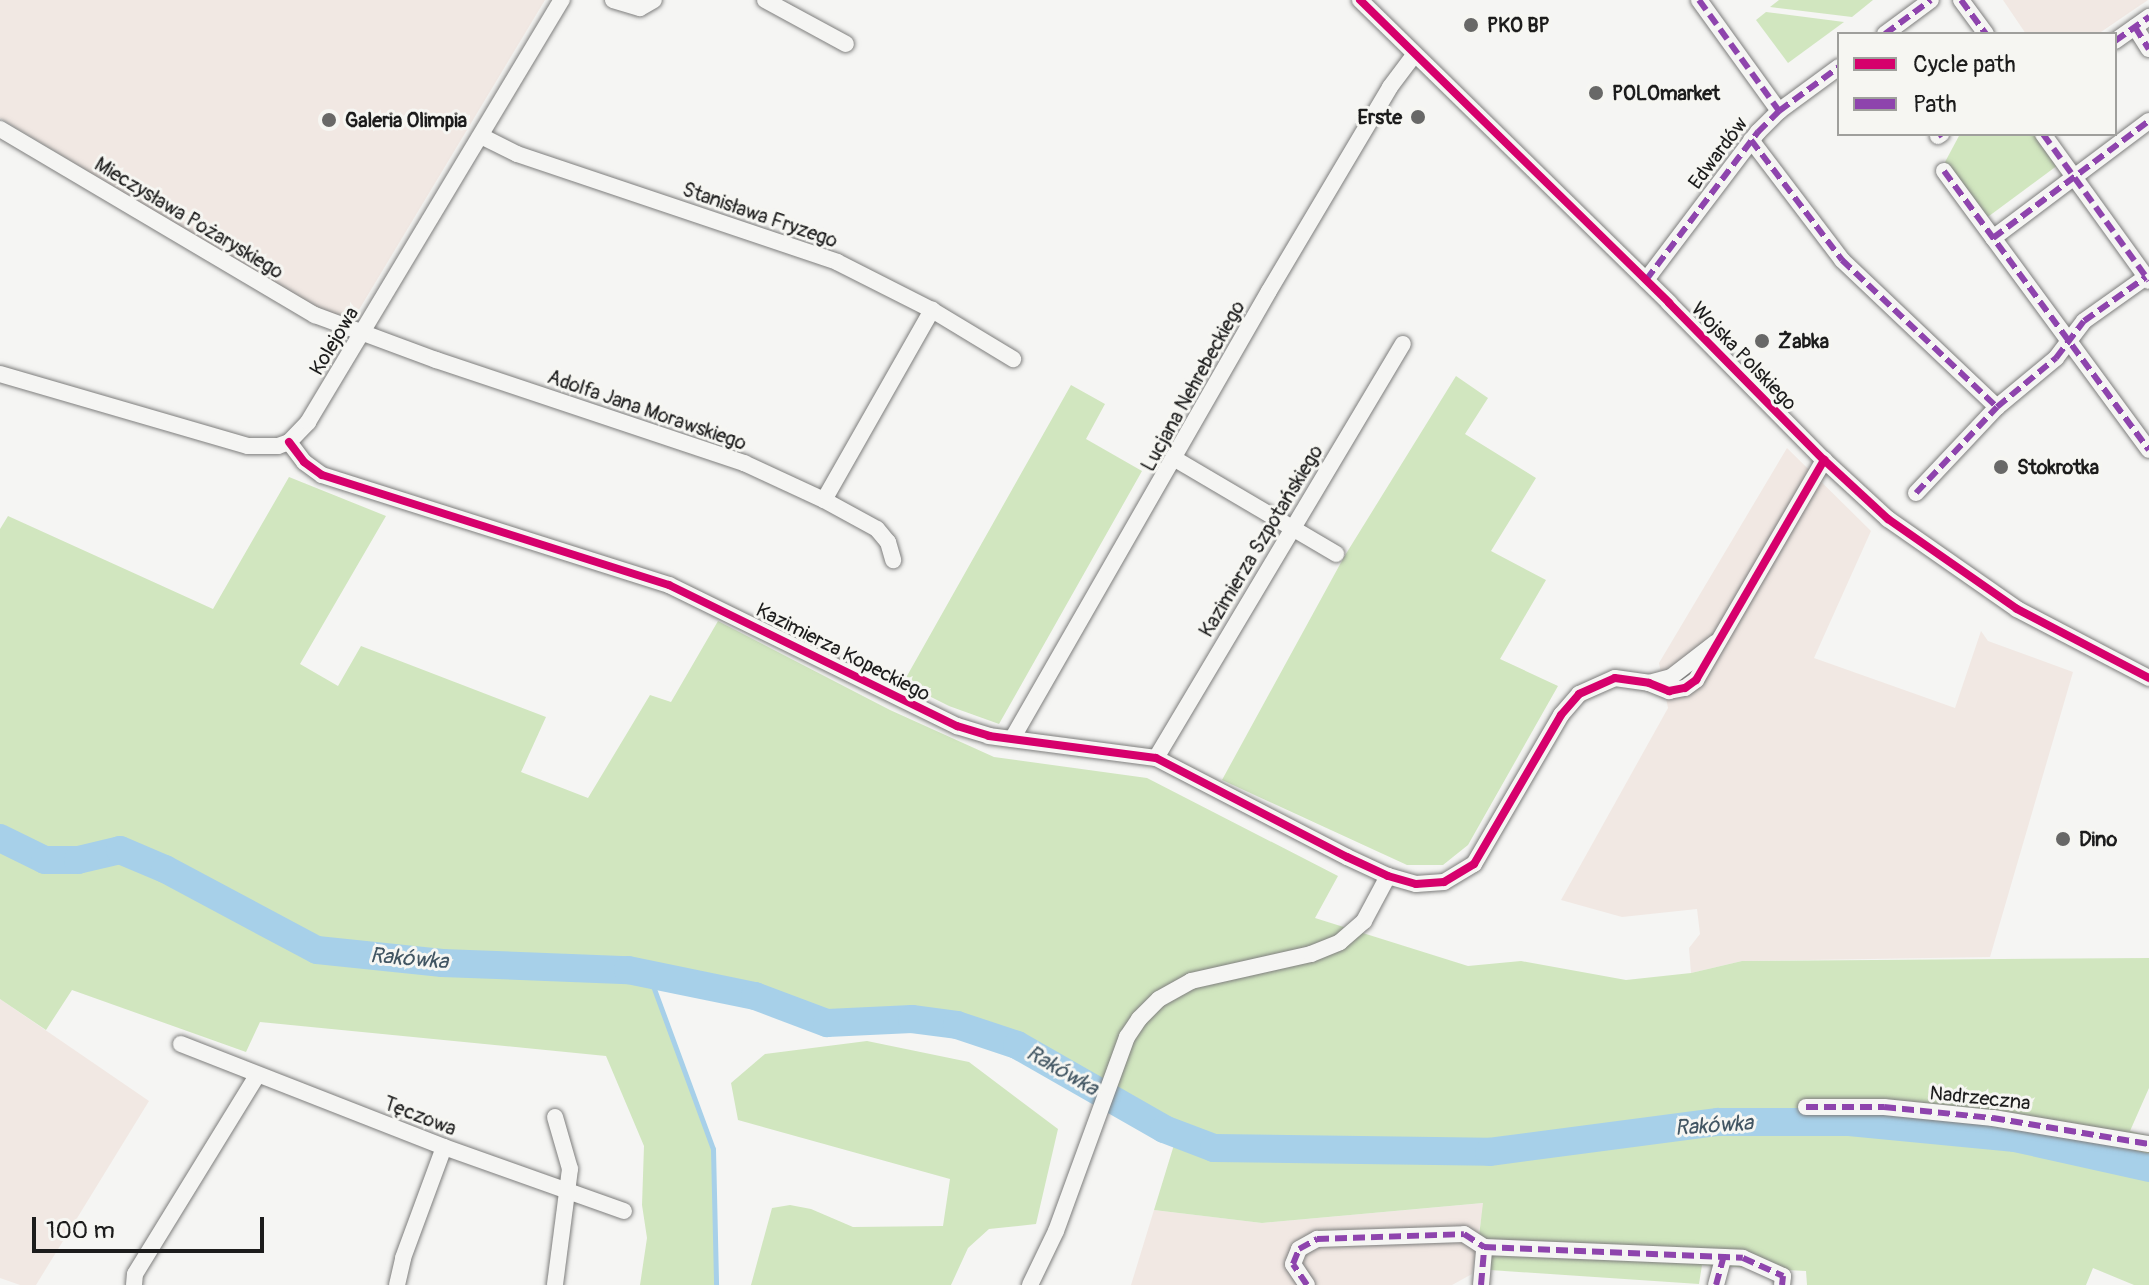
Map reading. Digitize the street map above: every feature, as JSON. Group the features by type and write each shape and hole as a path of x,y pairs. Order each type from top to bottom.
{"street":[{"name":"Kolejowa","path":"289,442 308,422 562,0"},
{"path":"613,0 640,8 654,0"},
{"path":"765,0 846,44"},
{"name":"Wojska Polskiego","path":"1360,0 1646,280 1824,460 1888,519 2017,609 2149,678"},
{"path":"1699,0 1779,111"},
{"path":"1888,32 1931,0"},
{"path":"1961,0 1985,32"},
{"path":"2117,40 2149,17"},
{"path":"2135,27 2149,49"},
{"name":"Lucjana Nehrebeckiego","path":"1012,739 1338,174 1390,87 1414,55"},
{"name":"Edwardów","path":"1646,280 1751,140 1779,111 1837,68"},
{"path":"1993,238 2149,121"},
{"name":"Mieczysława Pożaryskiego","path":"0,129 315,315 362,334"},
{"name":"Stanisława Fryzego","path":"481,136 517,154 837,262 932,310 1013,359"},
{"path":"1916,493 1997,407 2056,358 2084,321 2147,279 2044,136"},
{"path":"1751,140 1842,260 1997,407"},
{"path":"1944,171 2149,450"},
{"path":"824,500 932,310"},
{"name":"Adolfa Jana Morawskiego","path":"362,334 744,463 824,500 877,529 888,542 893,560"},
{"name":"Kazimierza Szpotańskiego","path":"1156,758 1403,344"},
{"path":"0,374 248,446 270,447 289,442"},
{"name":"Kazimierza Kopeckiego","path":"289,442 304,462 322,475 669,585 935,717 975,733 1156,758 1388,876 1416,884 1433,884 1465,871 1484,851 1570,702 1588,688 1615,678 1649,683 1671,677 1717,641 1824,460"},
{"path":"1175,459 1336,554"},
{"path":"1030,1285 1056,1231 1131,1031 1159,999 1213,973 1311,954 1340,942 1364,921 1388,876"},
{"name":"Tęczowa","path":"181,1044 444,1147 624,1211"},
{"path":"134,1285 135,1274 257,1076"},
{"name":"Nadrzeczna","path":"1806,1107 1884,1107 1993,1118 2149,1144"},
{"path":"555,1117 570,1160 569,1192 555,1285"},
{"path":"397,1285 403,1258 444,1147"},
{"path":"1307,1285 1293,1264 1299,1249 1317,1239 1464,1234 1484,1247 1743,1258 1783,1276 1782,1285"},
{"path":"1481,1285 1484,1247"},
{"path":"1716,1285 1723,1258"}],"shaded area":[{"path":"0,0 545,0 354,318 319,311 0,118"},
{"path":"2003,0 2148,0 2101,32 2025,32"},
{"path":"1787,448 1871,531 1814,658 1955,708 1981,631 1988,641 2073,672 1990,957 1742,961 1691,973 1689,948 1700,934 1697,909 1622,917 1561,900 1668,708 1659,663"},
{"path":"0,999 149,1101 36,1285 20,1285 0,1278"},
{"path":"1484,1203 1472,1274 1452,1285 1131,1285 1154,1210 1262,1223"}],"green space":[{"path":"1779,0 1873,0 1852,17 1770,7"},
{"path":"1766,12 1844,22 1788,63 1756,20"},
{"path":"1959,136 2036,136 2058,165 1985,219 1945,162"},
{"path":"1456,376 1488,398 1465,434 1536,478 1491,551 1546,580 1500,659 1558,686 1468,845 1443,865 1407,865 1222,780 1344,557"},
{"path":"1071,385 1105,404 1086,439 1142,471 999,724 949,706 903,683"},
{"path":"289,477 386,516 300,664 338,686 361,646 546,717 521,772 588,798 650,695 671,702 718,621 890,710 994,757 1147,778 1338,876 1315,918 1468,966 1521,961 1626,980 1691,973 1742,961 2149,958 2149,1088 2130,1131 2149,1136 2149,1285 2134,1285 2093,1268 2086,1285 1807,1285 1806,1271 1702,1265 1699,1284 1475,1269 1483,1203 1262,1223 1154,1210 1177,1135 1017,1045 935,1021 827,1023 755,996 650,975 713,1149 716,1285 640,1285 647,1238 642,1205 644,1146 606,1056 260,1022 246,1052 72,990 46,1030 0,999 0,529 8,516 213,609"},
{"path":"867,1041 969,1062 1058,1129 1036,1224 989,1229 968,1248 951,1285 751,1285 772,1208 790,1205 811,1209 853,1227 943,1226 950,1179 738,1120 731,1083 765,1054"}],"waterway":[{"name":"Rakówka","path":"0,838 45,860 78,860 120,850 165,869 317,950 442,963 628,970 755,996 827,1023 912,1019 957,1025 1017,1045 1164,1129 1214,1148 1489,1152 1718,1122 1849,1122 2015,1138 2149,1168"},
{"path":"649,975 713,1149 716,1285"}],"marked path":[{"path":"1699,0 1779,111"},
{"path":"1888,32 1931,0"},
{"path":"1961,0 1985,32"},
{"path":"2117,40 2149,17"},
{"path":"2135,27 2149,49"},
{"path":"1646,280 1758,132 1779,111 1837,68"},
{"path":"1993,238 2149,121"},
{"path":"2044,136 2149,281"},
{"path":"1751,140 1842,260 1997,407 2056,358 2084,321 2146,277"},
{"path":"1944,171 2149,450"},
{"path":"1916,493 1997,407"},
{"path":"1806,1107 1884,1107 1993,1118 2149,1144"},
{"path":"1307,1285 1293,1264 1299,1249 1317,1239 1464,1234 1484,1247 1743,1258 1783,1276 1782,1285"},
{"path":"1481,1285 1484,1247"},
{"path":"1716,1285 1723,1258"}],"cycle path":[{"path":"1360,0 1824,460 1888,519 2017,609 2149,678"},
{"path":"289,442 304,462 322,475 669,585 957,726 989,736 1156,758 1347,857 1388,876 1416,884 1444,882 1474,864 1561,715 1579,694 1615,678 1649,683 1669,691 1685,688 1696,680 1824,460"}],"place":[{"name":"PKO BP","path":"1471,25"},
{"name":"POLOmarket","path":"1596,93"},
{"name":"Erste","path":"1418,117"},
{"name":"Galeria Olimpia","path":"329,120"},
{"name":"Żabka","path":"1762,341"},
{"name":"Stokrotka","path":"2001,467"},
{"name":"Dino","path":"2063,839"}]}
